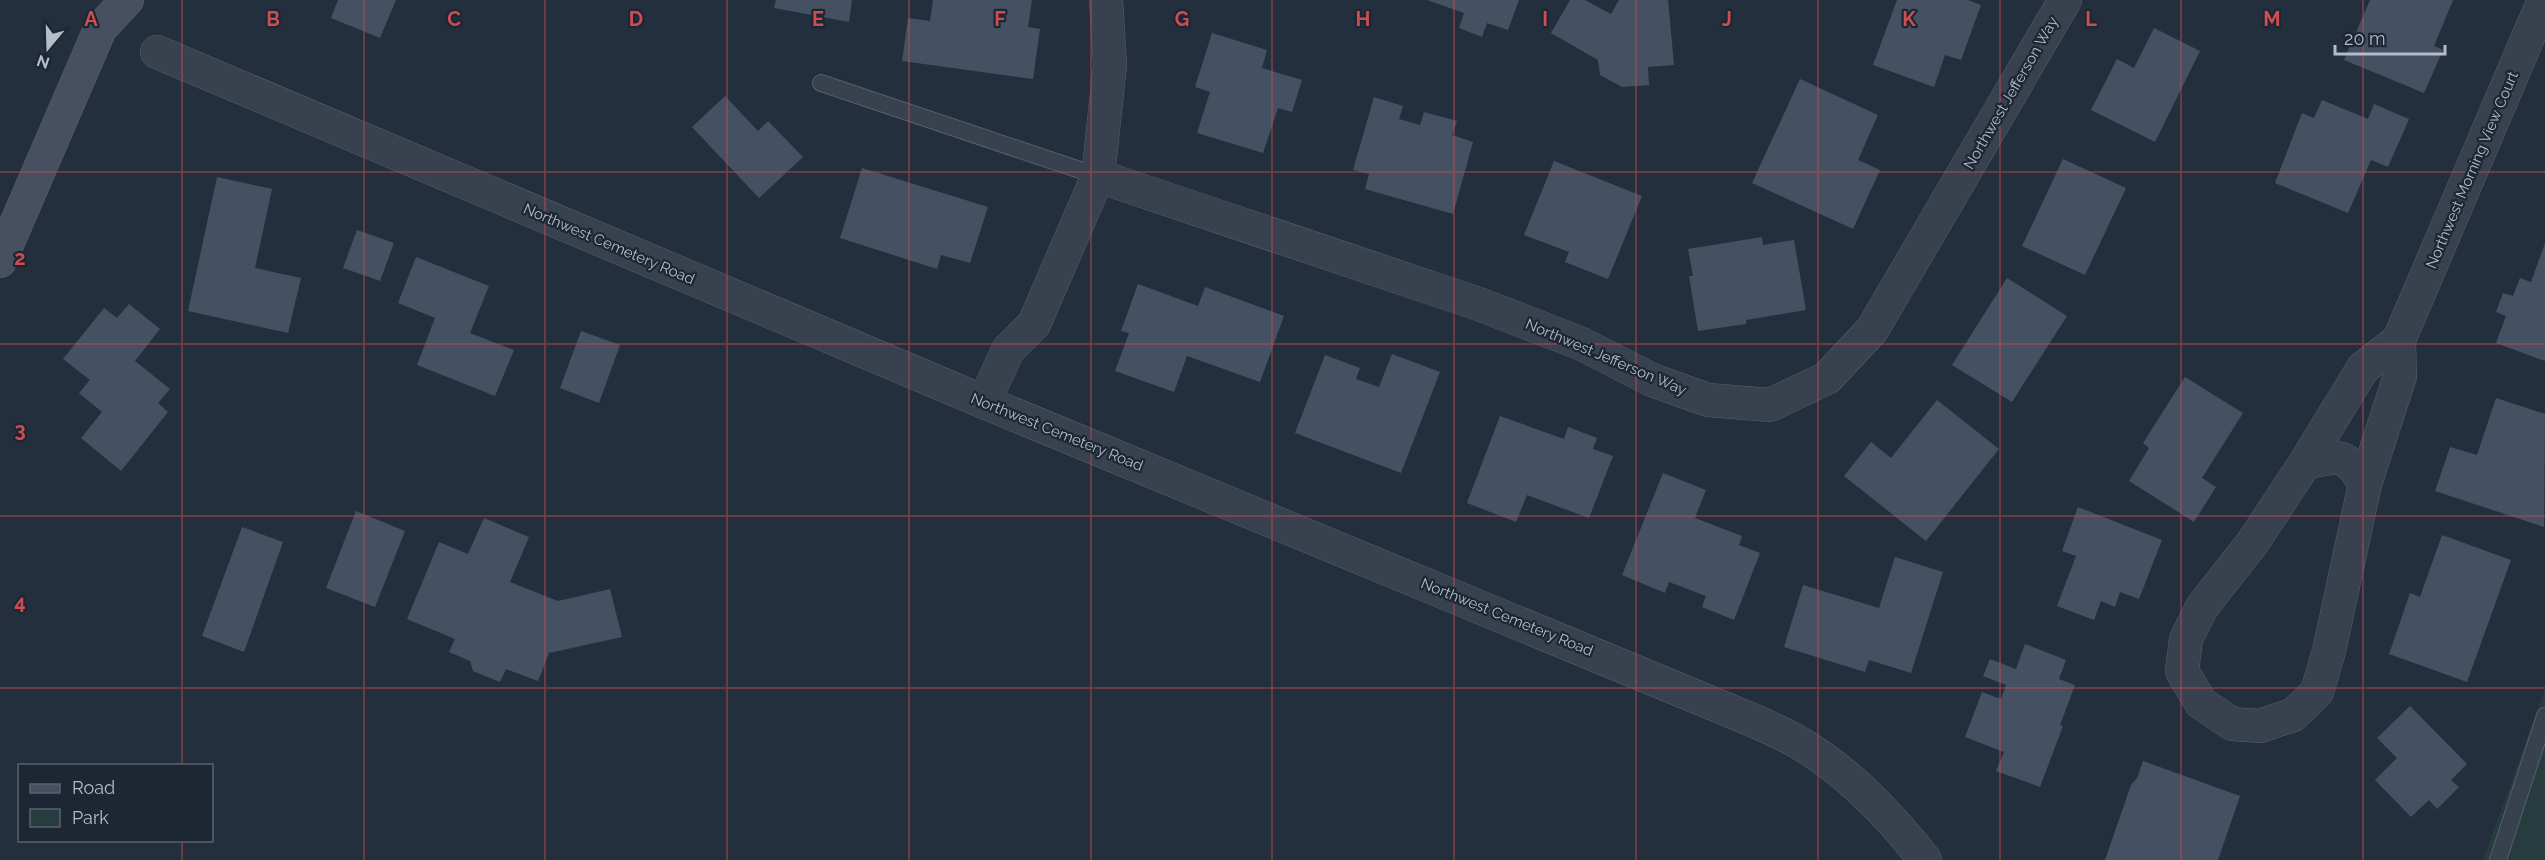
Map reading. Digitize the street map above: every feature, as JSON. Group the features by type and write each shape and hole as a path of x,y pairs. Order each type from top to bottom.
{"main road":[{"path":"0,261 100,14 126,0"}],"street":[{"path":"984,402 1008,350 1034,324 1098,176 1110,65 1106,0"},
{"name":"Northwest Jefferson Way","path":"1098,176 1476,303 1582,344 1652,380 1708,400 1770,405 1827,378 1872,330 2065,0"},
{"name":"Northwest Morning View Court","path":"2399,340 2363,368 2253,542 2202,607 2186,639 2182,671 2201,703 2232,724 2260,726 2293,715 2317,692 2329,651 2365,484 2400,376 2399,340 2544,0"},
{"name":"Northwest Cemetery Road","path":"157,52 984,402 1616,662 1796,741 1850,777 1903,832 1925,860"},
{"path":"2305,463 2332,456 2352,464 2365,484"}],"lane":[{"path":"821,83 1098,176"},
{"path":"2498,860 2545,716"}],"green space":[{"path":"2545,689 2545,860 2483,860"}],"building":[{"path":"338,0 396,0 380,38 331,18"},
{"path":"776,0 852,0 849,22 774,8"},
{"path":"933,0 1032,0 1028,27 1040,29 1033,79 902,61 908,18 930,21"},
{"path":"1427,0 1519,0 1508,30 1487,23 1482,37 1459,28 1464,13"},
{"path":"1570,0 1585,0 1611,14 1619,0 1668,0 1674,65 1648,67 1649,85 1622,87 1600,75 1598,60 1551,33"},
{"path":"1897,0 1968,0 1981,5 1961,60 1945,55 1934,87 1873,65"},
{"path":"2370,0 2453,0 2434,46 2443,50 2424,93 2344,60"},
{"path":"2154,28 2200,51 2155,142 2091,110 2117,59 2134,68"},
{"path":"1212,33 1267,50 1262,68 1302,80 1292,112 1278,108 1263,153 1197,133 1210,92 1195,87"},
{"path":"1800,79 1878,115 1858,160 1880,170 1853,229 1752,183"},
{"path":"725,96 758,131 768,121 803,157 759,198 692,127"},
{"path":"1374,97 1403,106 1399,119 1420,125 1424,112 1457,121 1452,135 1473,142 1453,214 1365,189 1369,174 1353,170"},
{"path":"2322,100 2368,119 2374,104 2409,119 2388,167 2371,160 2348,213 2275,183 2302,113 2314,118"},
{"path":"2063,159 2126,188 2085,275 2022,246"},
{"path":"1554,161 1642,196 1608,279 1565,262 1569,252 1524,235"},
{"path":"862,168 988,207 970,263 941,255 937,269 840,238"},
{"path":"217,177 272,189 255,268 301,278 288,333 188,311"},
{"path":"357,230 394,243 380,281 343,268"},
{"path":"1762,237 1763,245 1794,240 1806,310 1746,320 1746,324 1698,331 1689,276 1693,276 1688,249"},
{"path":"2545,243 2545,361 2496,343 2506,316 2496,312 2503,293 2513,296 2520,278 2531,282"},
{"path":"416,257 489,286 470,333 514,350 495,396 417,365 435,318 398,303"},
{"path":"2007,278 2067,316 2012,402 1952,365"},
{"path":"1138,284 1198,306 1205,287 1284,316 1260,382 1187,356 1174,392 1115,371 1129,333 1121,331"},
{"path":"129,304 160,329 135,361 170,389 158,403 168,412 121,471 81,438 102,412 79,393 90,380 63,359 104,308 117,318"},
{"path":"581,331 620,345 599,403 560,388"},
{"path":"1392,354 1440,372 1401,473 1295,433 1325,355 1360,368 1356,379 1379,387"},
{"path":"2185,377 2243,413 2202,478 2216,487 2194,522 2129,481 2149,448 2143,443"},
{"path":"2496,398 2545,414 2544,527 2435,491 2450,447 2477,455"},
{"path":"1937,400 1999,449 1926,541 1844,476 1871,442 1891,458"},
{"path":"1500,416 1564,439 1568,427 1597,438 1593,449 1613,456 1589,518 1527,495 1516,522 1467,503"},
{"path":"1663,473 1706,490 1695,518 1742,536 1739,545 1760,553 1734,620 1702,607 1706,596 1669,582 1665,593 1622,575"},
{"path":"2078,507 2162,540 2139,599 2120,592 2115,607 2101,601 2094,620 2057,606 2076,556 2062,551"},
{"path":"356,511 405,531 375,607 326,588"},
{"path":"484,518 529,537 510,582 558,601 610,589 622,637 549,653 538,681 506,669 500,682 473,671 470,661 449,652 455,639 407,619 439,542 468,554"},
{"path":"242,527 283,542 244,652 202,636"},
{"path":"2442,535 2511,560 2467,682 2389,654 2410,593 2420,597"},
{"path":"1895,557 1943,572 1911,673 1869,660 1865,672 1784,647 1803,585 1879,608"},
{"path":"2025,644 2066,660 2059,679 2075,685 2060,725 2063,726 2040,787 1996,771 2004,752 1965,737 1982,692 2001,699 2006,685 1983,676 1990,659 2016,669"},
{"path":"2410,706 2467,764 2451,780 2459,787 2437,809 2429,800 2411,817 2375,780 2397,758 2377,738"},
{"path":"2143,761 2240,796 2218,860 2105,860 2131,785 2137,778"}]}
